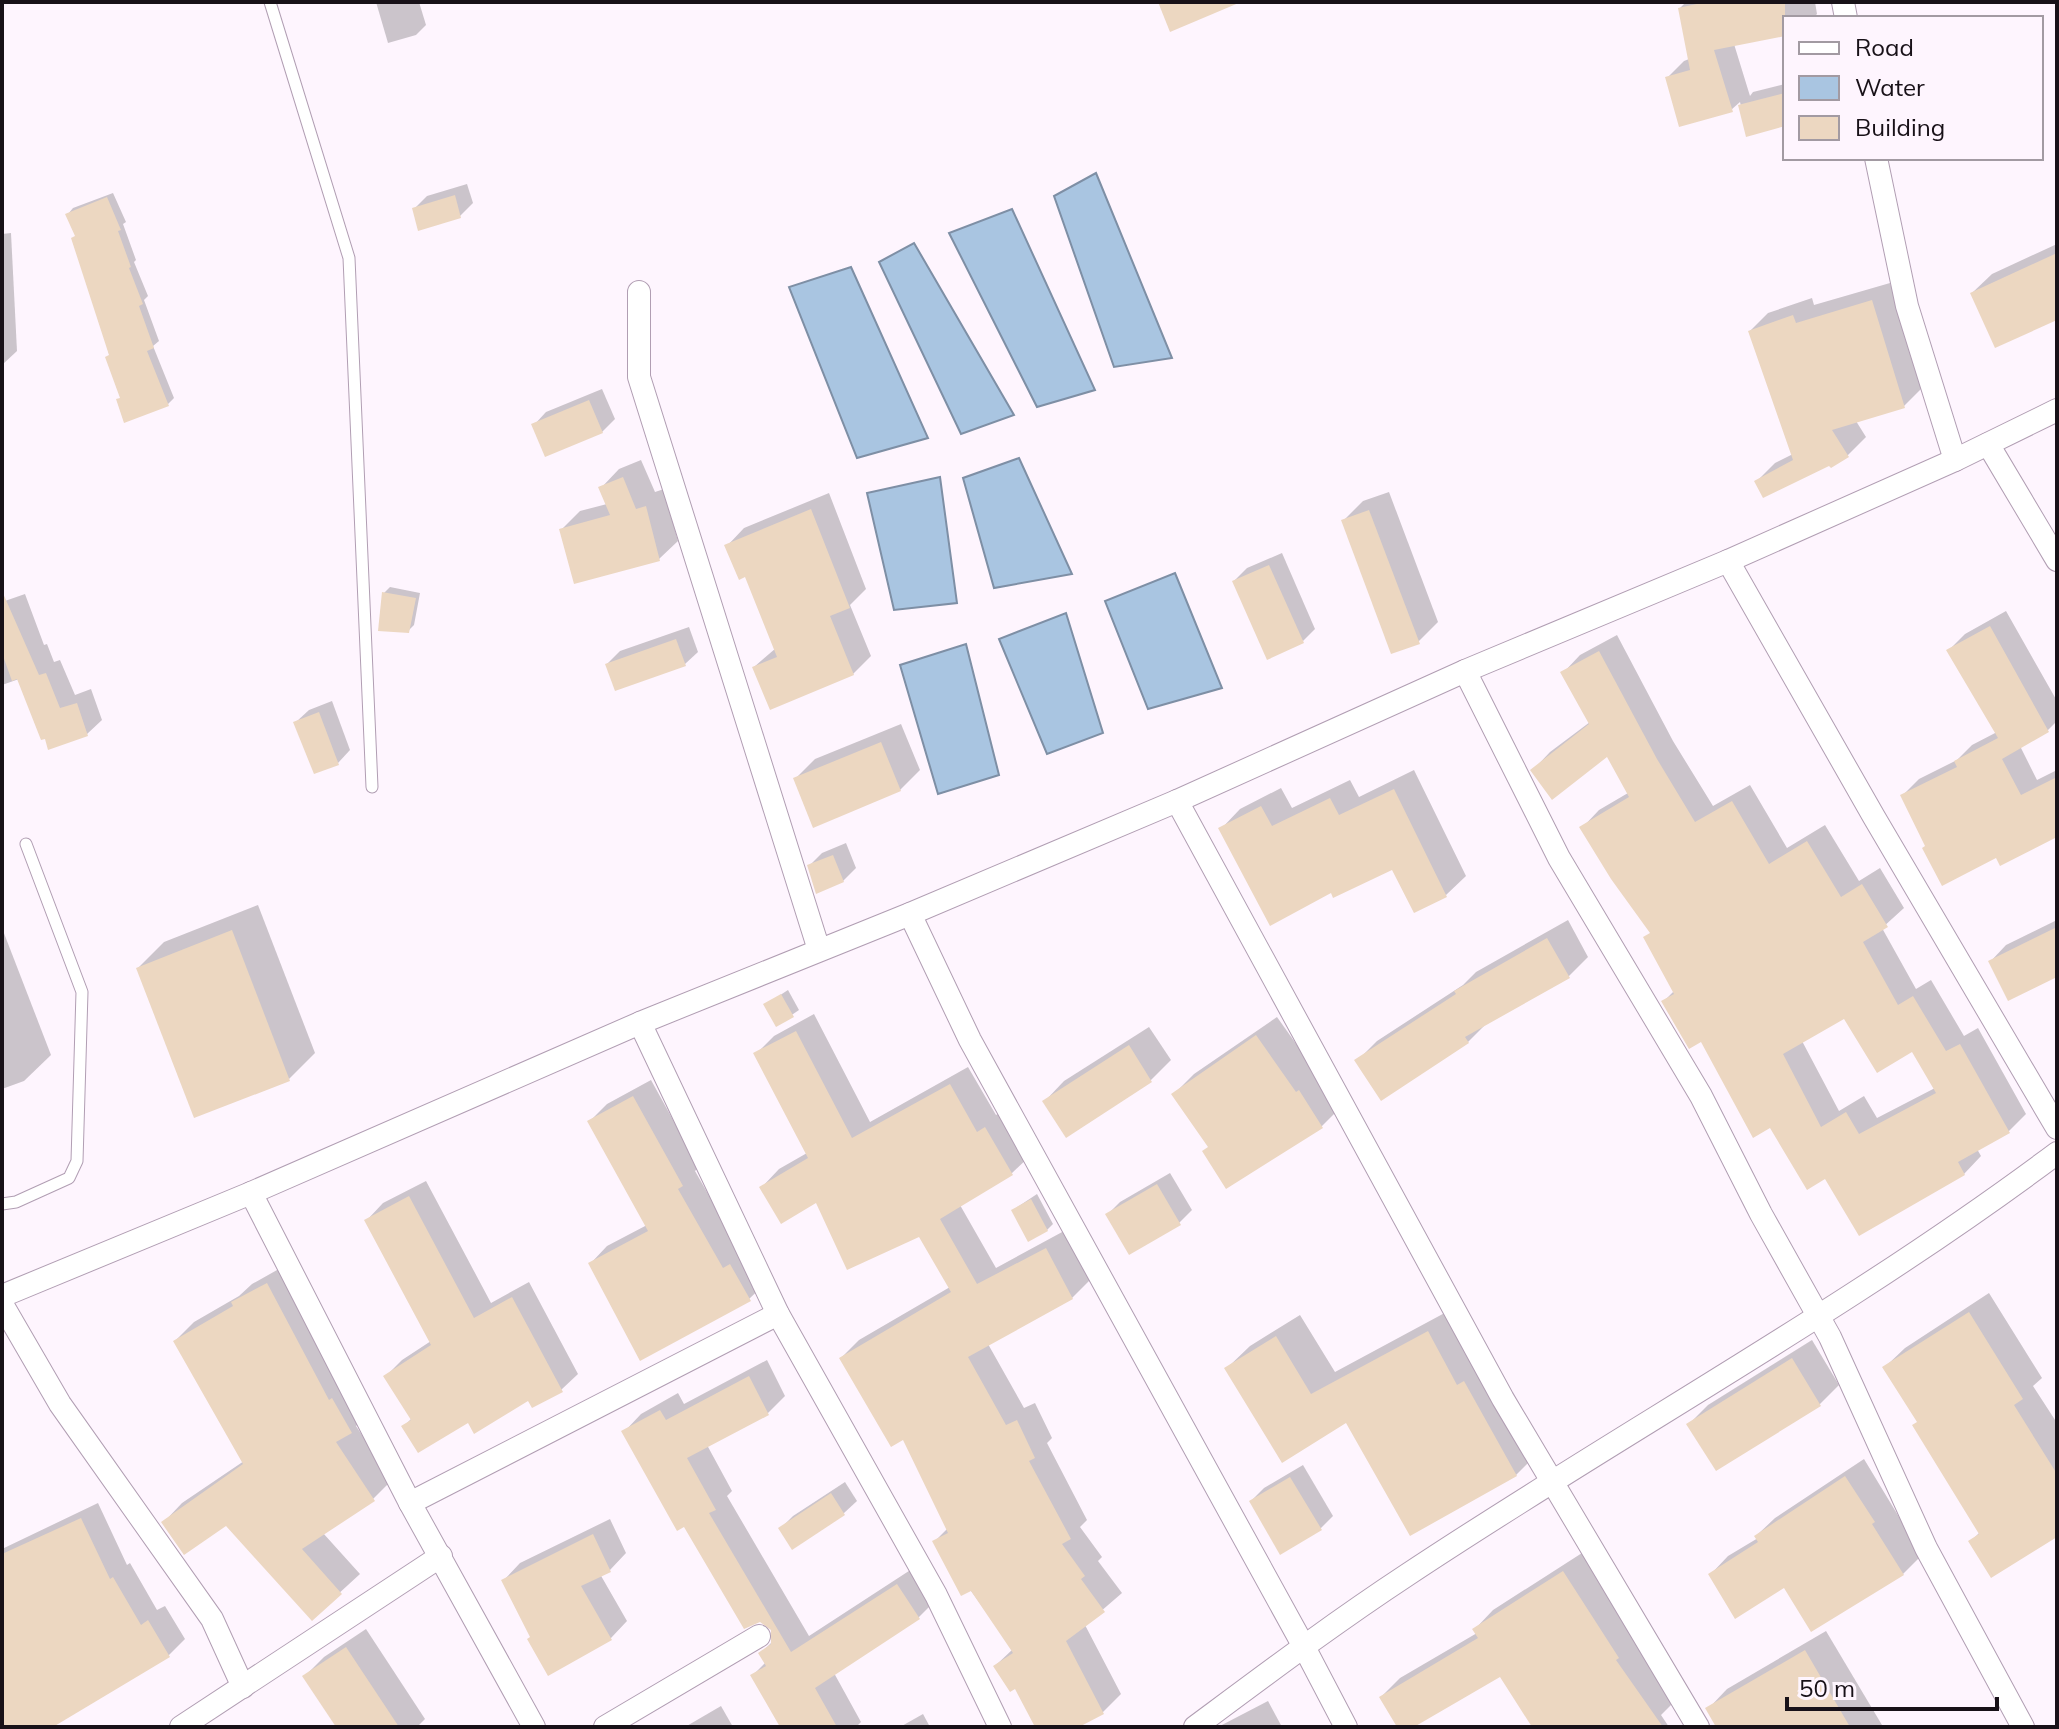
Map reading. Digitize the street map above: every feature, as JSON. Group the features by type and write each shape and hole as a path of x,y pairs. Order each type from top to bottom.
{"street":[{"path":"1876,160 1907,306 1955,460"},
{"path":"639,292 639,377 819,950"},
{"path":"2,1296 251,1193 640,1023 910,914 1177,801 1465,671 1728,561 1955,460 2057,410"},
{"path":"1988,444 2057,560"},
{"path":"1728,561 2057,1128"},
{"path":"1465,671 1559,858 1701,1096 1761,1214 1830,1337 1926,1548 2023,1727"},
{"path":"1177,801 1503,1399 1698,1727"},
{"path":"910,914 970,1040 1346,1727"},
{"path":"640,1023 778,1314 936,1595 1000,1727"},
{"path":"1195,1727 1303,1645 1408,1574 1818,1317 1996,1199 2057,1153"},
{"path":"251,1193 410,1503 534,1727"},
{"path":"2,1304 60,1404 212,1619 243,1687"},
{"path":"410,1503 778,1314"},
{"path":"181,1727 441,1556"},
{"path":"605,1727 759,1636"}],"lane":[{"path":"270,2 349,258 372,787"},
{"path":"2,1204 16,1202 69,1178 77,1161 82,992 26,844"}],"water":[{"path":"1096,173 1172,358 1114,367 1054,196"},
{"path":"1012,209 1095,390 1037,407 949,233"},
{"path":"914,243 1014,415 961,434 879,262"},
{"path":"851,267 928,438 857,458 789,287"},
{"path":"1019,458 1072,574 994,588 963,478"},
{"path":"940,477 957,603 894,610 867,493"},
{"path":"1175,573 1222,688 1148,709 1105,601"},
{"path":"1066,613 1103,733 1047,754 999,639"},
{"path":"966,644 999,775 938,794 900,665"}],"building":[{"path":"1158,2 1241,2 1170,32"},
{"path":"1706,2 1785,2 1783,36 1714,50 1733,112 1679,127 1665,77 1690,70 1678,8"},
{"path":"1783,94 1783,127 1746,137 1738,105"},
{"path":"455,195 461,218 418,231 412,208"},
{"path":"107,197 121,230 118,231 129,268 143,304 139,306 154,348 147,351 169,406 124,423 116,399 120,398 105,357 109,355 71,238 75,236 65,214"},
{"path":"2057,253 2057,320 1995,348 1970,293"},
{"path":"1872,300 1905,408 1832,430 1849,457 1763,498 1754,481 1793,460 1748,331 1793,315 1796,323"},
{"path":"589,400 603,433 545,457 531,424"},
{"path":"623,477 636,509 646,506 660,561 574,584 559,529 610,515 598,487"},
{"path":"811,509 850,608 830,616 854,675 770,710 752,667 777,657 745,577 739,580 724,545"},
{"path":"1369,510 1420,644 1391,654 1341,520"},
{"path":"1269,565 1304,643 1267,660 1232,581"},
{"path":"2,591 39,675 46,673 60,708 77,703 88,736 48,750 45,739 41,740 17,679 12,681 2,653"},
{"path":"382,592 416,598 409,633 378,631"},
{"path":"1990,626 2049,732 2002,759 2021,795 2057,777 2057,837 2000,866 1996,858 1942,886 1900,795 1957,767 1954,761 1998,738 1946,650"},
{"path":"676,639 686,666 615,691 605,664"},
{"path":"1599,651 1695,822 1732,801 1769,864 1807,841 1841,897 1862,884 1888,927 1863,942 1898,1005 1913,996 1946,1051 1960,1044 2010,1133 1958,1162 1965,1175 1859,1236 1825,1179 1807,1190 1770,1128 1753,1138 1701,1042 1689,1049 1661,1001 1674,994 1643,937 1650,933 1579,827 1629,797 1607,757 1552,800 1530,770 1589,724 1560,672","holes":["1844,1019 1877,1073 1912,1052 1936,1093 1859,1134 1846,1112 1821,1127 1783,1054"]},
{"path":"319,712 339,765 314,774 293,722"},
{"path":"881,742 901,791 813,828 793,778"},
{"path":"1394,789 1447,897 1414,913 1392,870 1333,898 1331,893 1270,926 1218,828 1261,806 1272,826 1330,798 1339,815"},
{"path":"833,855 844,882 816,894 807,865"},
{"path":"2057,927 2057,977 2008,1001 1988,961"},
{"path":"232,930 290,1081 194,1118 136,968"},
{"path":"1547,938 1570,978 1465,1037 1469,1043 1381,1101 1354,1060 1456,994 1454,991"},
{"path":"781,994 794,1017 776,1027 763,1004"},
{"path":"796,1031 852,1138 950,1084 977,1132 985,1127 1013,1175 940,1219 977,1284 1046,1248 1073,1299 968,1357 1006,1425 1017,1420 1035,1458 1029,1461 1071,1539 1062,1544 1085,1576 1081,1579 1105,1612 1066,1641 1104,1714 1079,1727 1035,1727 1015,1689 1010,1692 993,1666 1013,1653 971,1591 961,1596 932,1541 948,1533 903,1440 891,1447 839,1358 951,1292 919,1237 847,1270 816,1203 781,1224 759,1187 808,1158 753,1053"},
{"path":"1256,1035 1296,1092 1299,1090 1323,1128 1226,1189 1202,1151 1208,1147 1171,1094"},
{"path":"1129,1045 1152,1082 1066,1138 1042,1101"},
{"path":"633,1096 683,1186 678,1189 723,1268 730,1264 751,1301 640,1361 588,1263 648,1231 587,1121"},
{"path":"1157,1184 1181,1225 1129,1255 1105,1214"},
{"path":"409,1196 474,1318 512,1297 563,1392 532,1408 528,1401 474,1434 468,1423 418,1453 401,1426 411,1420 383,1376 431,1345 364,1220"},
{"path":"1031,1199 1048,1231 1028,1242 1011,1210"},
{"path":"267,1283 329,1400 332,1398 352,1433 336,1442 375,1501 302,1549 342,1594 312,1621 226,1526 184,1555 161,1522 243,1464 173,1341 233,1306 231,1302"},
{"path":"1969,1312 2023,1399 2014,1405 2057,1474 2057,1537 1991,1578 1968,1541 1979,1534 1912,1425 1917,1422 1882,1367"},
{"path":"1428,1331 1457,1385 1464,1381 1517,1476 1410,1536 1346,1423 1282,1463 1224,1368 1276,1336 1311,1394"},
{"path":"1792,1358 1821,1406 1716,1471 1686,1424"},
{"path":"749,1376 769,1415 687,1458 716,1510 709,1513 791,1652 897,1584 920,1619 815,1688 837,1727 780,1727 750,1675 766,1666 758,1653 771,1644 771,1630 760,1622 744,1629 684,1527 677,1531 621,1431 660,1410 666,1420"},
{"path":"1845,1476 1904,1575 1811,1632 1784,1588 1735,1619 1708,1574 1758,1542 1754,1536"},
{"path":"1290,1477 1322,1530 1280,1555 1249,1501"},
{"path":"831,1493 845,1515 792,1550 778,1528"},
{"path":"81,1518 110,1579 113,1577 141,1625 148,1620 170,1657 53,1727 2,1727 2,1554"},
{"path":"593,1534 611,1572 581,1586 612,1640 548,1676 527,1639 530,1637 501,1580"},
{"path":"1563,1571 1619,1658 1616,1660 1663,1727 1532,1727 1500,1677 1414,1727 1397,1727 1379,1697 1478,1638 1472,1629"},
{"path":"346,1647 399,1727 336,1727 302,1676"},
{"path":"1805,1650 1850,1727 1716,1727 1705,1708"}]}
